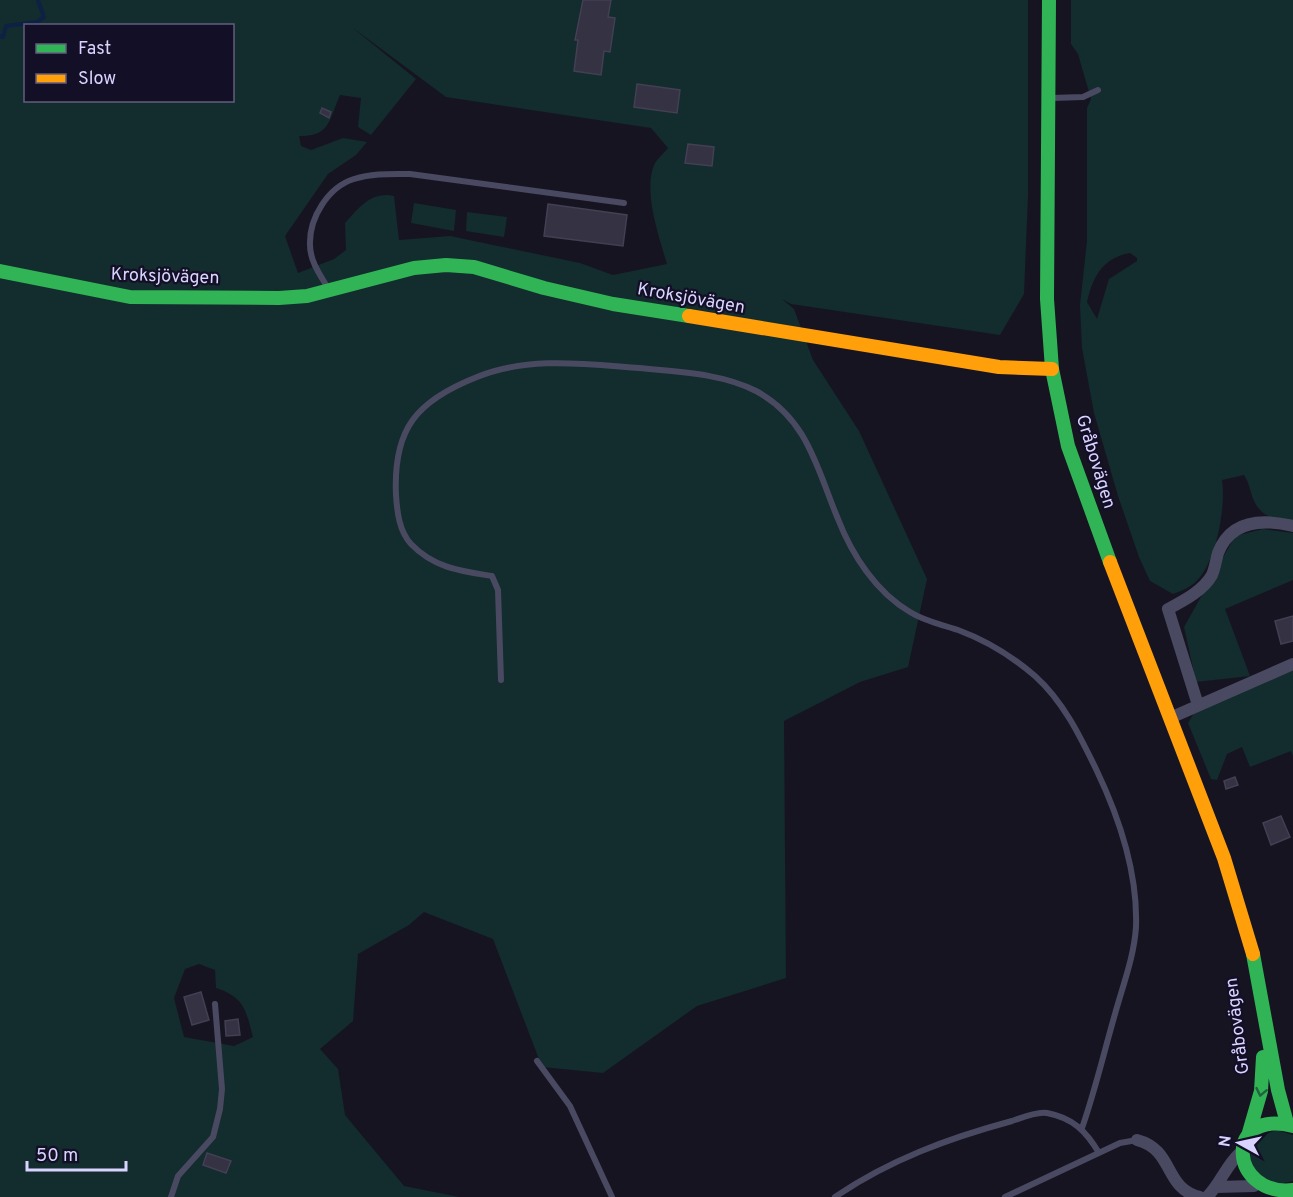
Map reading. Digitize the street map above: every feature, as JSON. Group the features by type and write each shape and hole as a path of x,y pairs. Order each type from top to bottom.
{"main road":[{"name":"Gråbovägen","path":"1049,0 1047,299 1053,369 1068,446 1092,517 1224,858 1257,966 1278,1090 1290,1125"},
{"name":"Kroksjövägen","path":"0,271 130,297 279,298 307,296 414,268 446,265 474,267 544,288 613,304 999,367 1053,369"},
{"name":"Gråbovägen","path":"1239,910 1261,1034 1264,1074 1248,1136 1241,1152"},
{"path":"1248,1136 1254,1130 1270,1122 1290,1125"},
{"path":"1241,1152 1243,1171 1261,1191 1279,1194 1293,1190"}],"street":[{"path":"1197,705 1168,609 1198,590 1211,576 1219,550 1238,526 1267,520 1293,526"},
{"path":"1170,718 1293,664"},
{"path":"1137,1140 1150,1143 1160,1151 1176,1182 1185,1191 1200,1197"},
{"path":"1207,1197 1216,1187 1231,1161 1241,1152"},
{"path":"1216,1187 1261,1191"}],"lane":[{"path":"1048,98 1083,97 1098,90"},
{"path":"329,291 315,265 310,245 313,227 327,197 352,180 377,174 410,174 624,203"},
{"path":"501,680 498,590 492,576 452,571 408,541 400,523 396,485 399,444 416,415 458,386 479,376 531,363 662,370 725,379 759,393 783,410 808,440 838,522 870,577 908,611 927,622 957,630 987,643 1034,675 1055,696 1068,715 1112,802 1127,850 1135,898 1136,928 1130,967 1082,1128"},
{"path":"171,1197 178,1176 213,1137 220,1108 222,1089 215,1004"},
{"path":"537,1061 570,1106 612,1197"},
{"path":"835,1197 918,1151 965,1134 1045,1112 1076,1123 1099,1153"},
{"path":"1005,1197 1120,1143 1137,1140"}],"green space":[{"path":"0,0 1028,0 1028,195 1024,294 1000,335 791,304 782,299 794,309 813,360 859,431 927,579 908,667 860,682 784,721 786,978 697,1006 603,1073 542,1067 493,939 424,912 409,925 358,954 353,1021 320,1049 338,1069 345,1115 404,1186 459,1197 0,1197","holes":["353,28 446,97 651,128 668,148 655,163 650,186 653,213 667,264 613,275 580,263 450,236 399,240 394,196 386,195 366,202 345,223 346,250 334,259 298,273 285,236 328,174 356,155 367,142 343,138 311,150 301,146 299,136 309,136 323,130 340,95 361,98 358,127 371,135 416,79","199,964 215,970 216,988 238,1000 246,1012 253,1037 234,1046 184,1037 174,998 185,969"]},
{"path":"1071,0 1293,0 1293,524 1271,518 1258,508 1244,475 1222,480 1223,503 1219,530 1211,557 1197,580 1173,594 1150,581 1139,557 1118,496 1094,413 1082,348 1080,305 1087,241 1087,108 1091,99 1078,54 1071,44","holes":["1130,253 1137,258 1137,261 1109,279 1097,319 1087,302 1092,284 1100,270 1112,259 1120,256"]},
{"path":"414,203 456,210 454,231 411,223"},
{"path":"467,212 507,217 504,237 466,231"},
{"path":"1263,529 1293,533 1293,580 1225,609 1250,676 1196,682 1184,627 1235,536"},
{"path":"1293,669 1293,756 1291,751 1250,767 1242,747 1227,754 1217,780 1211,779 1188,723 1194,713"},
{"path":"1276,1130 1293,1135 1293,1181 1274,1185 1255,1175 1250,1159 1257,1142"}],"building":[{"path":"583,0 611,0 608,17 615,18 610,52 604,51 601,75 574,71 578,40 575,40"},
{"path":"637,84 680,90 677,113 634,107"},
{"path":"322,108 331,112 329,118 320,113"},
{"path":"688,144 714,147 712,166 685,163"},
{"path":"548,204 627,215 623,246 544,236"},
{"path":"1293,616 1293,641 1281,644 1275,621"},
{"path":"1235,777 1238,785 1226,789 1224,781"},
{"path":"1281,816 1290,837 1271,845 1263,823"},
{"path":"201,992 209,1020 192,1025 184,997"},
{"path":"238,1019 240,1035 226,1036 225,1021"},
{"path":"207,1153 231,1161 226,1173 203,1165"}],"waterway":[{"path":"0,36 3,37 6,26 37,22 44,17 38,0"}],"traffic: fast":[{"path":"1049,0 1047,299 1052,369 1068,446 1110,562"},
{"path":"0,271 130,297 279,298 307,296 414,268 446,265 474,267 544,288 613,304 689,316"},
{"path":"1253,954 1278,1090 1287,1123"},
{"path":"1248,1136 1261,1091 1263,1057"},
{"path":"1293,1126 1270,1124 1254,1129 1245,1140 1243,1154 1247,1168 1256,1180 1272,1189 1293,1190"}],"traffic: slow":[{"path":"689,316 999,367 1052,369"},
{"path":"1110,562 1224,858 1253,954"}]}
